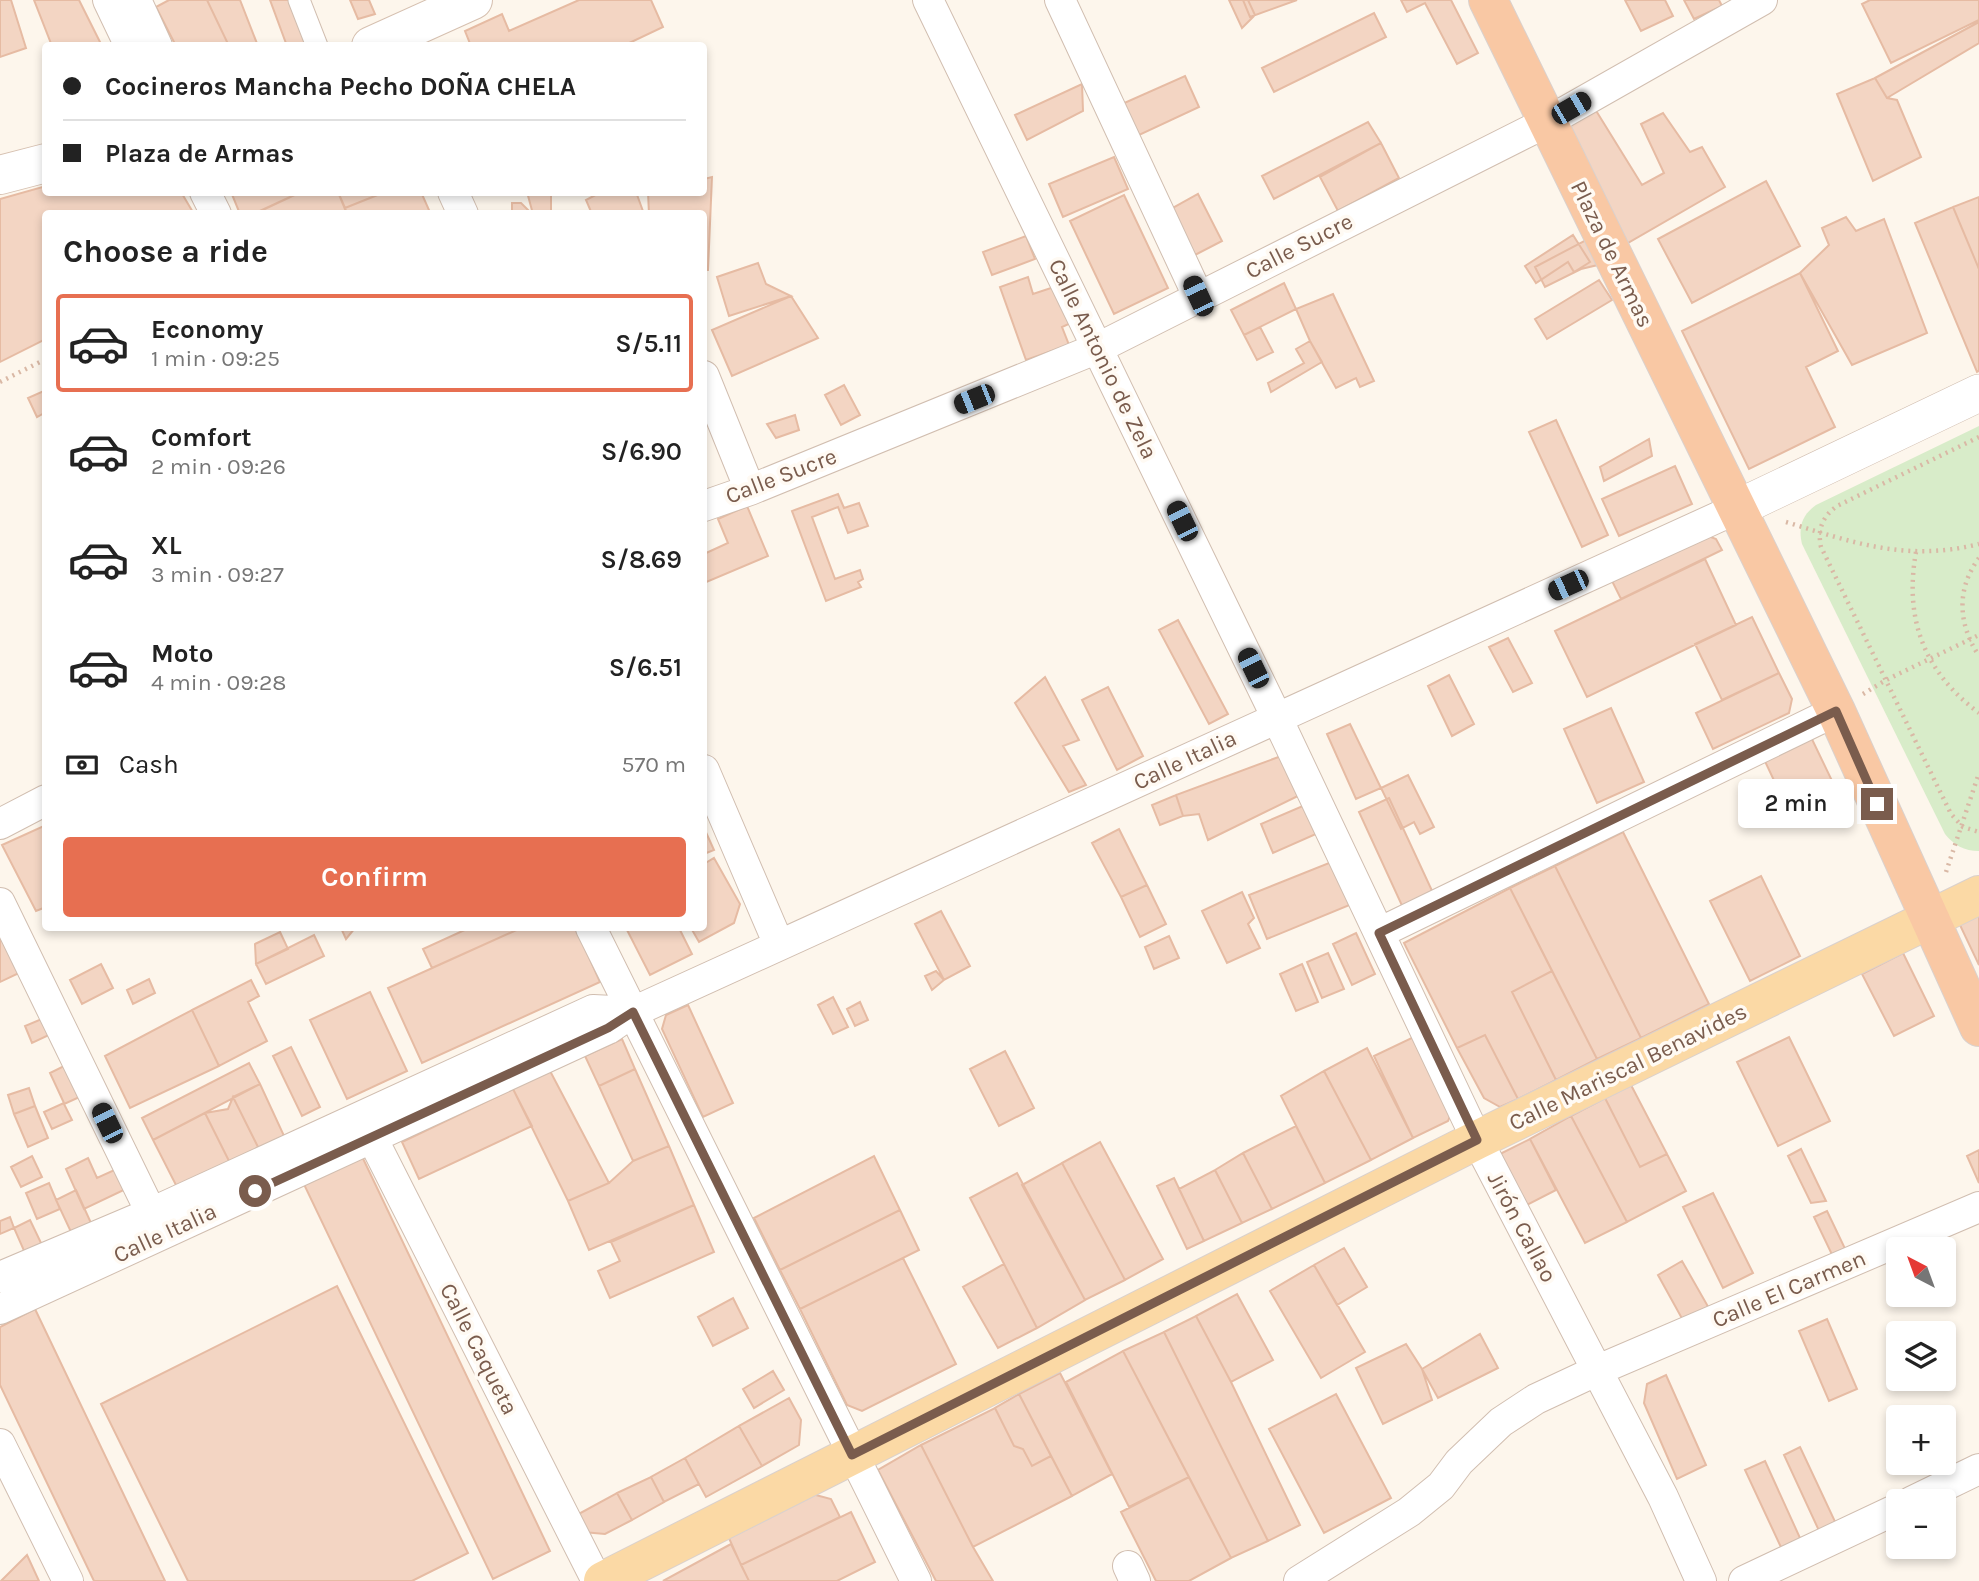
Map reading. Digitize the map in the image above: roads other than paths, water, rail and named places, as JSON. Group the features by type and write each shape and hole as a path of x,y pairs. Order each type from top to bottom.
{"highway":[{"name":"Plaza de Armas","path":"1488,0 1836,711 1979,1027"}],"main road":[{"path":"385,42 473,0"},
{"path":"0,175 42,164"},
{"name":"Calle Mariscal Benavides","path":"603,1581 1477,1140 1979,895"}],"street":[{"path":"108,0 128,42"},
{"path":"136,0 155,42"},
{"path":"299,0 315,42"},
{"name":"Calle Antonio de Zela","path":"928,0 1277,718"},
{"path":"1060,0 1198,296"},
{"name":"Calle Sucre","path":"707,505 750,490 1098,348 1547,122 1762,0"},
{"path":"707,383 750,490"},
{"path":"1738,508 1979,393"},
{"name":"Calle Italia","path":"0,1309 156,1224 366,1127 608,1028 633,1012 1738,508"},
{"path":"1379,933 1836,711"},
{"name":"Jirón Callao","path":"1277,718 1477,1140 1663,1497 1701,1581"},
{"path":"707,778 779,945"},
{"path":"0,824 42,802"},
{"path":"0,903 156,1224"},
{"path":"592,931 916,1581"},
{"name":"Calle Caqueta","path":"366,1127 597,1581"},
{"name":"Calle El Carmen","path":"1298,1581 1409,1512 1441,1486 1459,1462 1501,1422 1536,1399 1979,1207"},
{"name":"Calle Italia","path":"0,1277 156,1224"},
{"path":"0,1444 68,1581"},
{"path":"1938,1489 1979,1469"},
{"path":"1744,1581 1886,1514"}]}
